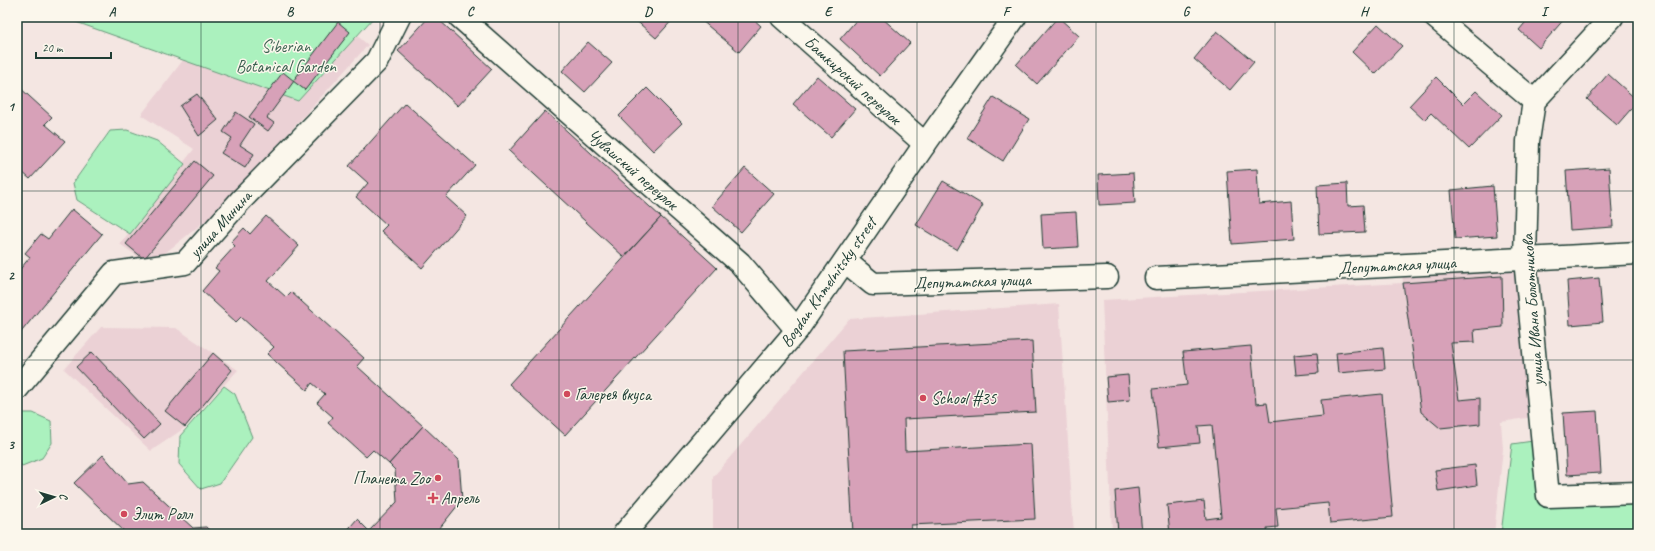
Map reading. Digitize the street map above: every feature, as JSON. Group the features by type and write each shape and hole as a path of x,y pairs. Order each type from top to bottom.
{"street":[{"name":"улица Минина","path":"17,389 114,273 185,263 241,200 377,61 399,17"},
{"name":"Чувашский переулок","path":"460,17 740,263 797,330"},
{"name":"Башкирский переулок","path":"782,17 925,144"},
{"name":"Bogdan Khmelnitsky street","path":"624,534 797,330 925,144 1015,17"},
{"path":"1435,17 1534,101 1612,17"},
{"name":"улица Ивана Болотникова","path":"1534,101 1528,141 1525,259 1548,496 1638,493"},
{"name":"Депутатская улица","path":"1156,278 1638,253"},
{"name":"Депутатская улица","path":"845,260 873,284 1107,278"}],"shaded area":[{"path":"335,17 368,45 219,210 150,265 120,244 194,149 141,115 187,55"},
{"path":"1519,265 1533,417 1501,422 1503,449 1494,534 1112,534 1102,300 1403,283 1402,272"},
{"name":"School #35","path":"1059,304 1074,534 713,534 713,477 849,319"},
{"path":"101,327 176,328 238,370 183,429 151,451 64,369"}],"green space":[{"name":"Siberian Botanical Garden","path":"62,17 374,17 298,101"},
{"path":"127,130 157,141 185,164 130,234 77,200 73,183 110,131"},
{"path":"224,386 235,394 252,437 220,483 201,489 179,464 180,436"},
{"path":"17,413 33,413 51,421 52,443 42,458 22,466 17,460"},
{"path":"1533,441 1551,506 1638,504 1638,534 1501,534 1512,444"}],"building":[{"path":"429,17 436,17 492,69 458,106 398,51"},
{"path":"632,17 675,17 656,38"},
{"path":"703,17 751,17 761,26 739,52 701,20"},
{"path":"859,17 881,17 910,43 880,76 840,39"},
{"path":"1058,17 1079,36 1037,84 1016,65"},
{"path":"1530,17 1566,17 1539,48 1519,30"},
{"path":"338,22 350,32 305,90 293,81"},
{"path":"1378,24 1402,46 1375,74 1352,52"},
{"path":"1217,31 1254,62 1230,90 1194,59"},
{"path":"588,42 612,63 585,92 562,71"},
{"path":"283,72 294,81 267,118 274,123 268,131 249,117"},
{"path":"1608,74 1638,101 1617,125 1587,99"},
{"path":"817,76 855,109 831,137 793,104"},
{"path":"1436,77 1463,104 1476,91 1502,115 1469,149 1431,113 1424,120 1409,106"},
{"path":"18,86 52,117 45,124 65,141 30,179 21,171 17,174"},
{"path":"647,88 682,123 653,151 619,116"},
{"path":"197,94 218,120 199,136 180,106"},
{"path":"993,97 1029,119 1003,161 967,138"},
{"path":"405,103 475,165 446,197 467,216 422,268 381,231 387,225 356,197 368,183 349,166"},
{"path":"545,111 661,217 624,257 509,151"},
{"path":"236,112 254,124 240,145 254,154 245,168 221,153 232,138 223,132"},
{"path":"195,161 213,176 144,259 126,244"},
{"path":"745,168 774,194 741,232 712,206"},
{"path":"1609,168 1613,227 1570,230 1566,171"},
{"path":"1257,169 1259,204 1291,201 1294,239 1232,244 1227,171"},
{"path":"1133,173 1135,203 1099,205 1098,175"},
{"path":"943,181 983,205 957,250 916,225"},
{"path":"1347,183 1348,206 1363,205 1365,232 1319,234 1317,185"},
{"path":"1493,186 1497,236 1455,239 1451,190"},
{"path":"72,209 102,234 17,337 17,273 30,257 25,253 41,234 48,239"},
{"path":"1076,212 1078,247 1043,249 1041,214"},
{"path":"266,216 299,246 268,281 286,297 291,292 364,358 357,366 423,426 389,464 373,450 366,457 328,423 333,417 317,403 325,394 312,383 307,390 267,354 274,347 241,317 236,322 202,291 219,271 215,268 235,246 231,242 244,228 250,234"},
{"path":"661,217 717,268 565,435 509,384"},
{"path":"1502,276 1503,327 1474,330 1475,342 1451,343 1459,400 1480,398 1480,424 1440,428 1421,412 1403,283"},
{"path":"1599,278 1603,322 1570,325 1567,281"},
{"path":"1032,341 1036,412 904,419 905,451 1031,444 1035,519 911,525 912,534 853,534 843,351"},
{"path":"1251,346 1256,404 1267,403 1270,422 1323,416 1321,400 1382,394 1393,517 1330,523 1328,503 1276,508 1278,527 1267,528 1268,534 1170,534 1167,505 1204,501 1206,519 1221,517 1212,425 1198,426 1200,443 1159,447 1153,389 1187,385 1183,352"},
{"path":"1383,348 1385,369 1338,373 1336,353"},
{"path":"92,352 160,424 144,439 76,367"},
{"path":"213,353 232,370 185,427 165,411"},
{"path":"1317,353 1319,373 1296,375 1294,355"},
{"path":"1128,375 1130,400 1108,402 1106,377"},
{"path":"1597,411 1601,473 1567,475 1563,413"},
{"path":"423,426 459,460 462,500 435,534 344,534 357,519 369,531 397,502 395,470 389,464"},
{"path":"103,455 128,484 143,482 193,528 206,527 213,534 127,534 74,483"},
{"path":"1475,465 1477,485 1438,491 1435,470"},
{"path":"1138,488 1142,534 1118,534 1115,491"}],"place":[{"name":"Галерея вкуса","path":"567,394"},
{"name":"School #35","path":"923,398"},
{"name":"Планета Zoo","path":"438,478"},
{"name":"Апрель","path":"433,498"},
{"name":"Элит Ролл","path":"124,514"}]}
